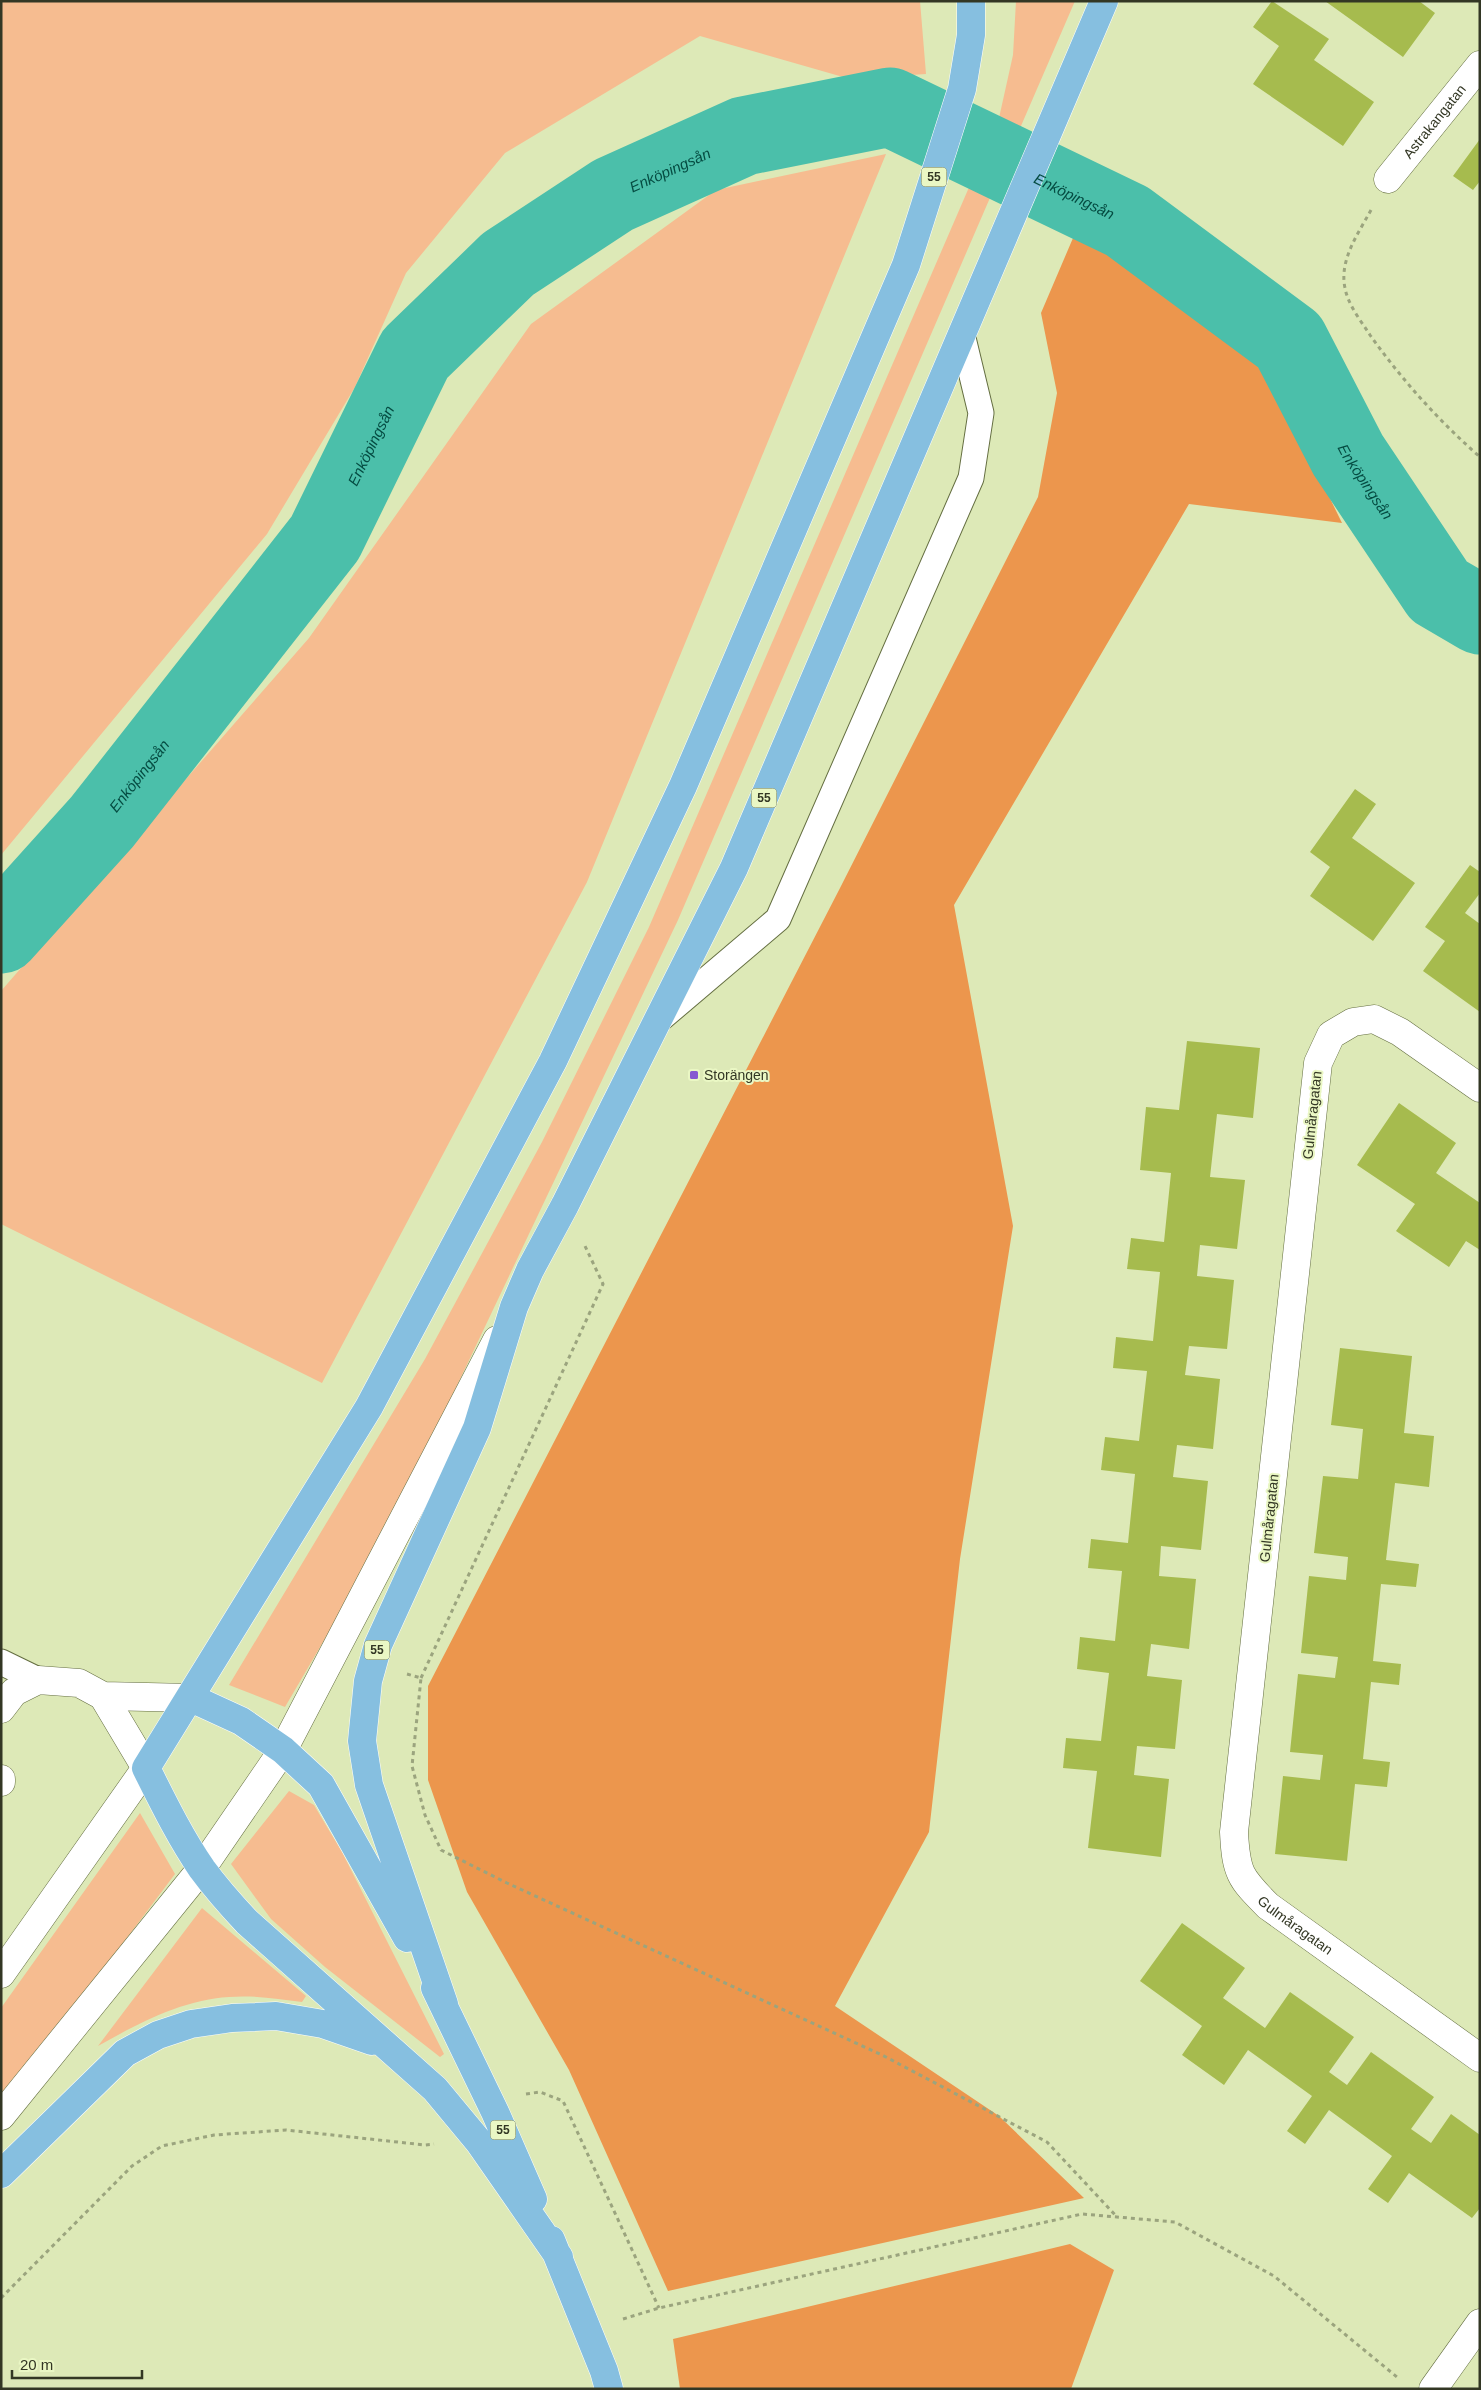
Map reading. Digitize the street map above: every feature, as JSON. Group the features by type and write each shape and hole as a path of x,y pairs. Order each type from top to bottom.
{"main road":[{"name":"55","path":"558,2257 479,2142 436,2089 246,1922 202,1868 170,1817 146,1768 369,1408 553,1061 683,786 906,265 962,89 971,35 971,1"},
{"name":"55","path":"609,2389 558,2257 495,2112 444,2004 369,1785 362,1741 368,1681 378,1645 477,1428 514,1307 530,1270 659,1020 734,868 1104,1"},
{"path":"190,1698 241,1721 283,1750 321,1785 444,2004"},
{"path":"1,2174 125,2053 158,2035 192,2024 232,2018 276,2016 324,2024 384,2044"}],"street":[{"name":"Astrakangatan","path":"1388,179 1480,65"},
{"name":"Gulmåragatan","path":"1480,1088 1400,1032 1374,1019 1353,1022 1331,1034 1318,1063 1234,1832 1235,1862 1247,1885 1268,1906 1480,2058"},
{"path":"1,2116 202,1868 283,1750 514,1307"},
{"path":"1,1708 14,1692 38,1680 80,1683 104,1696 190,1698"},
{"path":"1,1974 146,1768 104,1696"},
{"path":"1433,2389 1470,2355 1480,2323"}],"lane":[{"path":"659,1020 778,919 971,478 981,413 962,334"},
{"path":"1,1662 38,1680"}],"path":[{"path":"1388,179 1347,254 1345,288 1357,315 1388,360 1449,430 1480,457"},
{"path":"565,1205 603,1284 421,1678 412,1766 425,1815 441,1850 507,1883 882,2055 1047,2142 1068,2167 1117,2217"},
{"path":"373,1666 421,1678"},
{"path":"495,2112 526,2094 540,2092 563,2101 659,2308"},
{"path":"1,2298 132,2166 162,2146 214,2135 286,2130 425,2145 438,2144 467,2128"},
{"path":"587,2329 659,2308 1082,2214 1175,2222 1274,2276 1404,2382"}],"shaded area":[{"path":"1,1 920,1 926,74 850,79 700,36 505,153 406,273 355,387 267,534 1,855"},
{"path":"1016,1 1075,1 678,920 388,1531 285,1707 229,1685 425,1359 542,1142 649,927 999,118 1013,55"},
{"path":"886,154 587,882 322,1383 1,1224 1,991 309,638 531,324 716,190"},
{"path":"1076,231 1262,359 1342,523 1189,504 954,905 1013,1226 960,1559 929,1832 835,2006 999,2116 1084,2198 668,2291 569,2070 467,1892 428,1780 428,1686 839,890 1038,497 1057,393 1041,313"},
{"path":"289,1791 314,1805 342,1852 444,2054 440,2057 325,1967 271,1919 231,1864"},
{"path":"140,1813 175,1874 69,2015 1,2094 1,2008"},
{"path":"202,1908 306,1996 302,2002 238,1997 212,1999 161,2014 98,2046"},
{"path":"1070,2244 1114,2270 1071,2389 680,2389 673,2339"}],"building":[{"path":"1272,1 1329,39 1314,60 1374,102 1343,146 1253,84 1279,46 1253,27"},
{"path":"1325,1 1419,1 1435,13 1403,57"},
{"path":"1480,139 1480,181 1473,190 1453,176"},
{"path":"1355,789 1376,804 1352,838 1415,883 1373,941 1310,896 1330,867 1310,852"},
{"path":"1470,865 1480,872 1480,893 1465,913 1480,924 1480,1012 1423,971 1445,941 1425,927"},
{"path":"1187,1041 1260,1048 1253,1118 1217,1114 1210,1177 1245,1180 1237,1249 1200,1245 1197,1276 1234,1280 1227,1349 1189,1346 1185,1375 1220,1379 1213,1449 1177,1445 1173,1477 1208,1481 1201,1550 1161,1546 1159,1576 1196,1579 1189,1649 1151,1644 1147,1676 1182,1680 1175,1749 1137,1746 1134,1775 1169,1779 1161,1857 1088,1848 1097,1771 1063,1768 1066,1738 1101,1741 1109,1673 1077,1669 1080,1637 1115,1641 1122,1571 1088,1568 1091,1539 1128,1543 1135,1474 1101,1470 1105,1437 1139,1441 1147,1371 1113,1368 1116,1337 1153,1341 1160,1272 1127,1269 1131,1238 1164,1242 1171,1173 1140,1170 1146,1107 1179,1110"},
{"path":"1399,1103 1456,1143 1436,1173 1480,1203 1480,1250 1466,1241 1449,1267 1396,1231 1415,1204 1357,1165"},
{"path":"1340,1348 1412,1356 1404,1433 1434,1436 1429,1487 1395,1483 1386,1560 1419,1564 1416,1587 1381,1584 1373,1661 1401,1664 1399,1685 1371,1682 1363,1759 1390,1762 1387,1787 1355,1784 1347,1861 1275,1854 1283,1776 1320,1780 1323,1755 1290,1752 1298,1674 1335,1678 1338,1657 1301,1653 1309,1576 1346,1580 1348,1557 1314,1553 1323,1476 1358,1479 1363,1429 1331,1425"},
{"path":"1182,1923 1245,1968 1223,1998 1265,2028 1290,1992 1354,2037 1329,2072 1347,2085 1371,2052 1434,2097 1411,2129 1431,2143 1451,2114 1480,2135 1480,2208 1472,2218 1409,2173 1388,2203 1368,2189 1392,2156 1329,2110 1305,2144 1287,2131 1312,2096 1248,2050 1224,2085 1182,2055 1202,2026 1140,1981"}],"waterway":[{"name":"Enköpingsån","path":"1,934 102,822 325,538 415,354 508,264 613,195 744,136 890,107 1127,221 1289,341 1348,455 1439,591 1480,615"}],"place":[{"name":"Storängen","path":"694,1075"}]}
